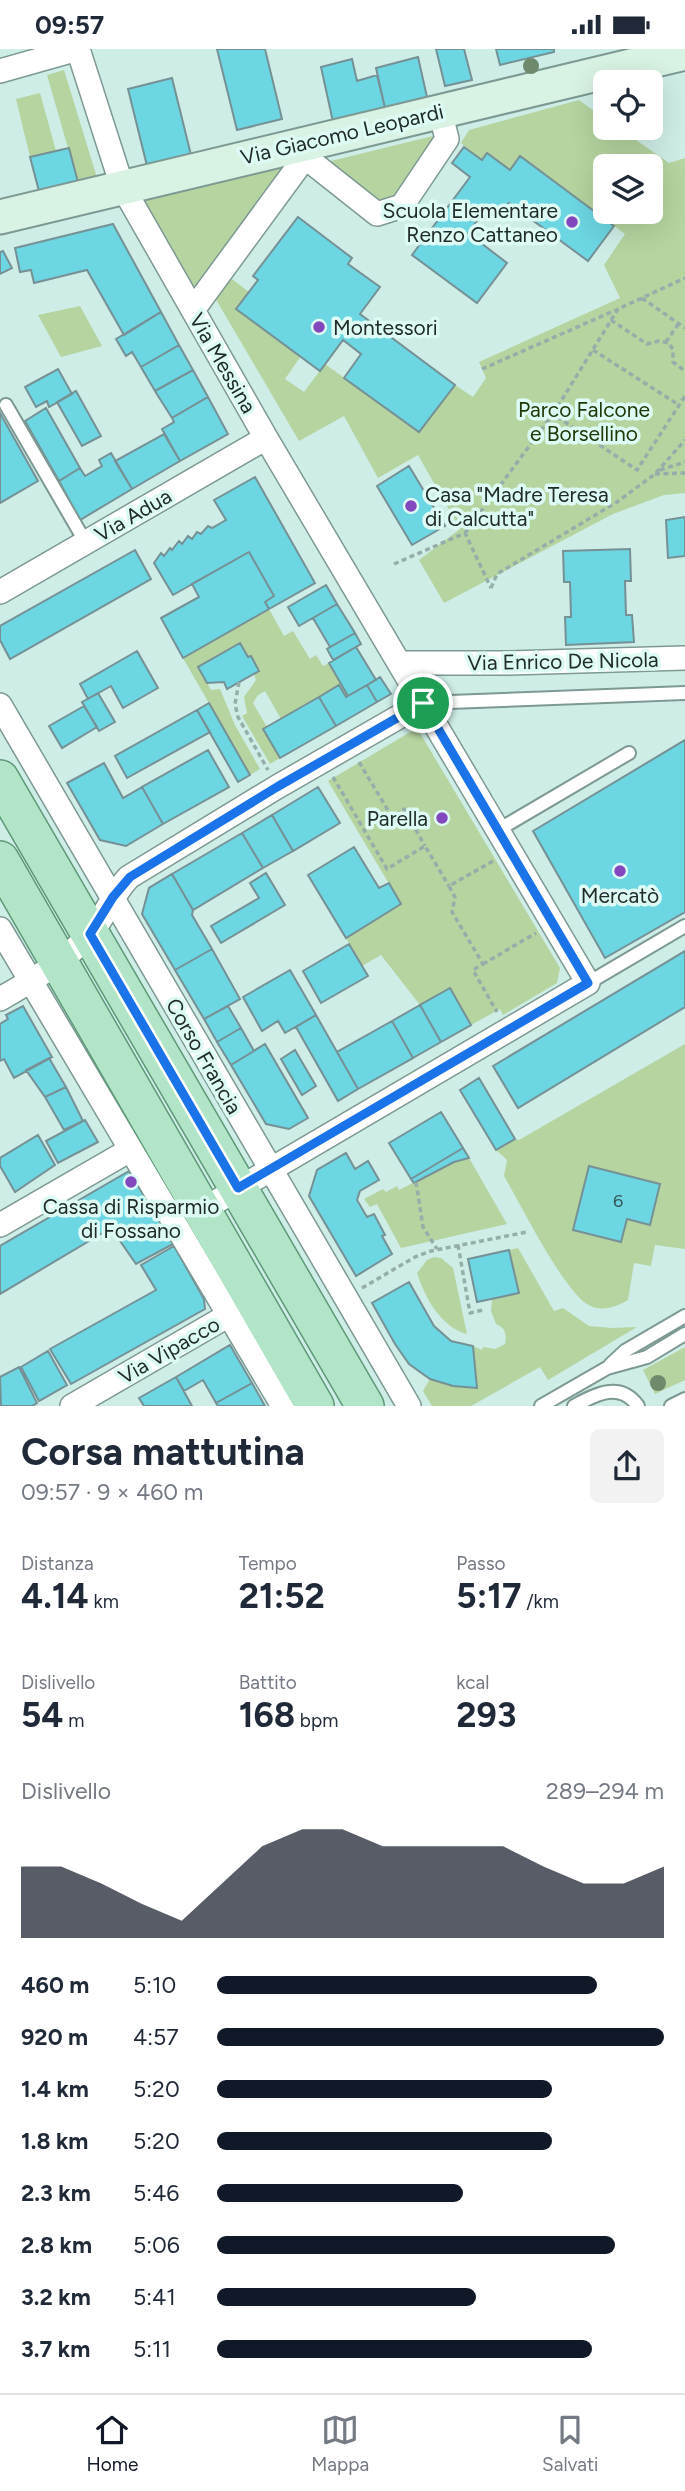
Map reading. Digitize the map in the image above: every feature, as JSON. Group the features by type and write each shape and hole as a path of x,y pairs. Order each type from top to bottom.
{"main road":[{"name":"Corso Francia","path":"1,783 63,956 202,1210 315,1406"},
{"name":"Corso Francia","path":"0,860 63,956 238,1188 365,1406"}],"street":[{"path":"0,71 78,49"},
{"name":"Via Messina","path":"78,49 122,186 266,438 588,983"},
{"name":"Via Giacomo Leopardi","path":"0,217 122,186 312,148 440,110 674,53"},
{"path":"192,310 312,148 377,214 402,206 447,139 440,110"},
{"name":"Via Adua","path":"0,592 266,438"},
{"name":"Via Enrico De Nicola","path":"399,663 685,658"},
{"path":"0,999 63,956 130,877 277,787 423,703"},
{"name":"Corso Francia","path":"0,705 409,1406"},
{"path":"1,783 36,766"},
{"name":"Corso Francia","path":"0,929 63,956 130,1150 283,1406"},
{"path":"202,1210 588,983"},
{"path":"0,1225 130,1150"},
{"name":"Via Vipacco","path":"72,1406 229,1315"}],"lane":[{"path":"6,405 86,543"},
{"path":"423,703 685,693"},
{"path":"498,831 629,753"},
{"path":"588,983 685,926"},
{"path":"541,1406 607,1368 625,1351 685,1316"},
{"path":"607,1368 647,1357 685,1334"},
{"path":"607,1368 611,1390"},
{"path":"574,1406 597,1393 611,1390 626,1394 638,1406"},
{"path":"671,1406 685,1399"}],"path":[{"path":"482,369 685,278"},
{"path":"642,298 685,328"},
{"path":"394,564 465,533 553,414 618,309"},
{"path":"611,320 647,344 659,341 669,343 673,350 673,362 685,371"},
{"path":"666,342 679,323"},
{"path":"593,349 680,405"},
{"path":"553,414 637,470 685,396"},
{"path":"465,533 491,588 498,574 617,502 657,472 685,440"},
{"path":"657,472 685,462"},
{"path":"657,472 685,473"},
{"path":"239,682 235,704 238,717 277,787"},
{"path":"350,745 391,817 404,809 455,897 453,912 483,964"},
{"path":"324,761 387,869 425,846"},
{"path":"449,886 510,851"},
{"path":"507,1031 473,970 552,923"},
{"path":"416,1182 423,1227 437,1249"},
{"path":"345,1298 415,1257 437,1249 527,1231"},
{"path":"458,1245 470,1313 483,1310"}],"green space":[{"path":"64,70 98,181 79,186 47,75"},
{"path":"40,93 56,151 30,157 16,99"},
{"name":"Parco Falcone e Borsellino","path":"579,100 593,110 593,140 636,140 656,154 593,154 593,210 521,156 510,170 487,153 482,160 461,143 469,130"},
{"path":"437,135 394,200 369,196 333,170 331,161"},
{"path":"318,139 188,302 122,186"},
{"name":"Parco Falcone e Borsellino","path":"685,158 685,493 664,495 613,514 444,603 419,560 460,529 418,455 378,478 344,416 299,441 211,291 224,273 249,292 236,309 301,356 285,379 304,392 325,364 419,432 455,385 473,397 486,378 479,362 620,298 604,265 625,234 612,224 663,224 663,159 669,163"},
{"path":"80,306 102,346 61,357 38,315"},
{"path":"269,609 284,636 293,631 310,659 316,655 323,666 329,663 348,696 346,697 338,686 281,719 265,691 258,695 253,703 280,758 270,764 242,716 247,713 244,697 256,680 254,674 259,671 251,656 248,657 240,643 199,667 211,690 220,689 235,725 260,769 250,775 183,658"},
{"path":"417,728 560,968 557,983 503,1015 500,1009 471,1025 450,989 420,1005 381,955 362,966 346,938 401,904 328,781"},
{"path":"685,1044 685,1249 655,1245 651,1266 634,1263 628,1300 608,1308 592,1307 577,1295 554,1264 504,1176 507,1160 496,1150 515,1139 519,1140"},
{"path":"469,1158 507,1224 401,1248 377,1204 370,1207 364,1199 383,1189 386,1192 397,1186 399,1190 454,1162"},
{"path":"518,1248 554,1311 563,1308 589,1326 637,1327 548,1380 540,1367 471,1406 432,1406 423,1391 430,1379 453,1386 477,1388 473,1346 482,1350 483,1347 495,1349 505,1344 505,1331 496,1324 491,1311 492,1299 519,1293 509,1250"},
{"path":"441,1258 453,1268 467,1334 449,1325 442,1318 420,1283 417,1273 427,1260"},
{"path":"685,1347 685,1380 655,1394 643,1370"}],"building":[{"path":"217,49 265,49 282,119 237,130"},
{"path":"436,49 464,49 472,80 445,86"},
{"path":"496,49 554,49 554,52 500,65"},
{"path":"418,57 427,97 385,108 376,68"},
{"path":"352,59 357,81 377,75 385,108 333,122 321,67"},
{"path":"172,78 193,163 149,174 128,89"},
{"name":"Scuola Elementare Renzo Cattaneo","path":"464,147 482,160 487,153 510,170 520,156 593,210 593,224 614,226 588,261 509,203 497,219 485,210 468,233 507,263 477,303 412,255 470,177 452,163"},
{"path":"69,148 79,186 40,195 30,157"},
{"name":"Montessori","path":"298,217 352,258 348,264 380,287 360,314 455,385 419,432 344,378 361,354 343,340 320,371 236,309 258,280 253,276"},
{"path":"113,224 161,312 124,335 87,270 34,283 31,270 20,272 15,248"},
{"path":"3,251 12,268 0,274 0,252"},
{"path":"161,312 179,345 141,367 132,352 126,356 116,339"},
{"path":"179,345 193,370 155,391 141,367"},
{"path":"58,369 72,394 49,407 47,401 36,407 25,387"},
{"path":"193,370 208,397 172,418 155,391"},
{"path":"76,391 101,436 82,446 57,402"},
{"path":"208,397 228,434 180,461 162,429 174,422 172,418"},
{"path":"46,408 80,468 59,481 25,421"},
{"path":"0,413 38,481 0,503"},
{"path":"164,434 180,461 132,489 115,461"},
{"path":"111,453 132,489 80,520 59,481 80,468 85,476 102,466 99,460"},
{"name":"Casa \"Madre Teresa di Calcutta\"","path":"409,466 445,526 412,545 377,486"},
{"path":"255,477 315,583 269,609 265,602 274,596 249,552 173,595 154,563 161,553 164,556 179,541 182,544 188,536 192,539 197,532 201,534 208,526 212,528 226,520 214,500"},
{"path":"685,517 685,556 668,558 666,520"},
{"path":"630,549 631,581 625,581 626,615 632,615 634,642 566,645 565,617 571,617 570,582 564,582 563,551"},
{"path":"135,550 151,579 10,659 0,640 0,626"},
{"path":"249,552 274,596 265,602 269,609 183,658 161,618 199,597 192,584"},
{"path":"326,585 337,604 299,626 288,607"},
{"path":"337,604 355,633 330,647 313,618"},
{"path":"355,633 361,644 333,660 327,649"},
{"path":"240,643 259,671 227,689 224,682 207,683 198,667"},
{"path":"356,647 376,680 348,696 329,663"},
{"path":"137,651 158,688 123,708 111,686 88,699 80,684"},
{"path":"380,677 391,694 377,702 367,685"},
{"path":"339,685 346,697 367,685 377,702 336,726 319,697"},
{"path":"98,693 115,722 99,731 82,702"},
{"path":"319,697 336,726 280,758 263,729"},
{"path":"209,703 250,775 238,782 197,710"},
{"path":"84,706 97,727 62,748 49,726"},
{"path":"197,710 210,732 127,778 115,756"},
{"name":"Mercatò","path":"685,740 685,912 605,958 533,831"},
{"path":"208,750 229,787 163,824 142,787"},
{"path":"104,763 123,798 142,787 163,824 126,846 100,840 67,783"},
{"path":"318,787 340,823 293,851 272,815"},
{"path":"272,815 293,851 263,868 242,833"},
{"path":"242,833 263,868 193,910 172,874"},
{"path":"354,847 379,888 389,883 401,904 346,938 308,875"},
{"path":"266,873 285,905 221,943 211,926 259,898 250,883"},
{"path":"172,874 212,949 175,970 142,914 149,888"},
{"path":"349,944 368,976 321,1003 303,971"},
{"path":"212,949 240,999 204,1019 175,970"},
{"path":"685,951 685,1007 518,1108 493,1066"},
{"path":"290,970 316,1015 285,1033 278,1021 262,1031 243,997"},
{"path":"450,988 471,1025 441,1042 420,1005"},
{"path":"420,1005 441,1042 413,1058 392,1021"},
{"path":"23,1006 52,1057 14,1078 4,1059 0,1061 0,1024 8,1019 6,1015"},
{"path":"228,1006 241,1028 217,1042 204,1019"},
{"path":"316,1015 358,1089 338,1101 296,1027"},
{"path":"392,1021 413,1058 358,1089 337,1052"},
{"path":"241,1028 254,1051 231,1065 217,1042"},
{"path":"265,1044 308,1118 289,1129 266,1124 231,1065"},
{"path":"295,1050 316,1086 302,1095 281,1059"},
{"path":"49,1058 66,1087 45,1097 26,1070"},
{"path":"479,1078 515,1139 496,1150 460,1090"},
{"path":"66,1087 83,1121 64,1130 45,1097"},
{"path":"441,1112 463,1148 411,1179 389,1143"},
{"path":"85,1120 98,1142 58,1163 46,1141"},
{"path":"38,1135 55,1165 15,1192 0,1166 0,1158"},
{"path":"463,1148 469,1158 454,1162 414,1183 411,1179"},
{"path":"346,1153 355,1169 368,1161 379,1180 360,1191 357,1200 367,1217 374,1214 392,1254 356,1276 309,1196 317,1170"},
{"path":"589,1166 660,1184 650,1225 627,1219 621,1242 573,1230"},
{"path":"129,1171 173,1244 136,1264 111,1228 0,1294 0,1246"},
{"path":"174,1246 204,1299 205,1309 71,1384 50,1349 156,1290 141,1265"},
{"path":"509,1250 519,1293 477,1302 468,1259"},
{"path":"409,1282 434,1326 451,1341 473,1346 477,1388 453,1386 430,1379 409,1364 395,1344 372,1303"},
{"path":"230,1345 252,1383 216,1403 203,1380 184,1391 176,1377"},
{"path":"48,1351 67,1385 39,1401 21,1367"},
{"path":"19,1367 37,1403 32,1406 1,1406 0,1377"},
{"path":"176,1377 192,1406 144,1406 139,1398"},
{"path":"252,1383 265,1406 218,1406 216,1403"}],"place":[{"name":"Scuola Elementare Renzo Cattaneo","path":"572,222"},
{"name":"Montessori","path":"319,327"},
{"name":"Casa \"Madre Teresa di Calcutta\"","path":"411,506"},
{"name":"Parella","path":"442,818"},
{"name":"Mercatò","path":"620,871"},
{"name":"Cassa di Risparmio di Fossano","path":"131,1182"}],"route":[{"path":"423,703 588,983 238,1188 90,934 121,885 130,877 277,787 423,703"}]}
